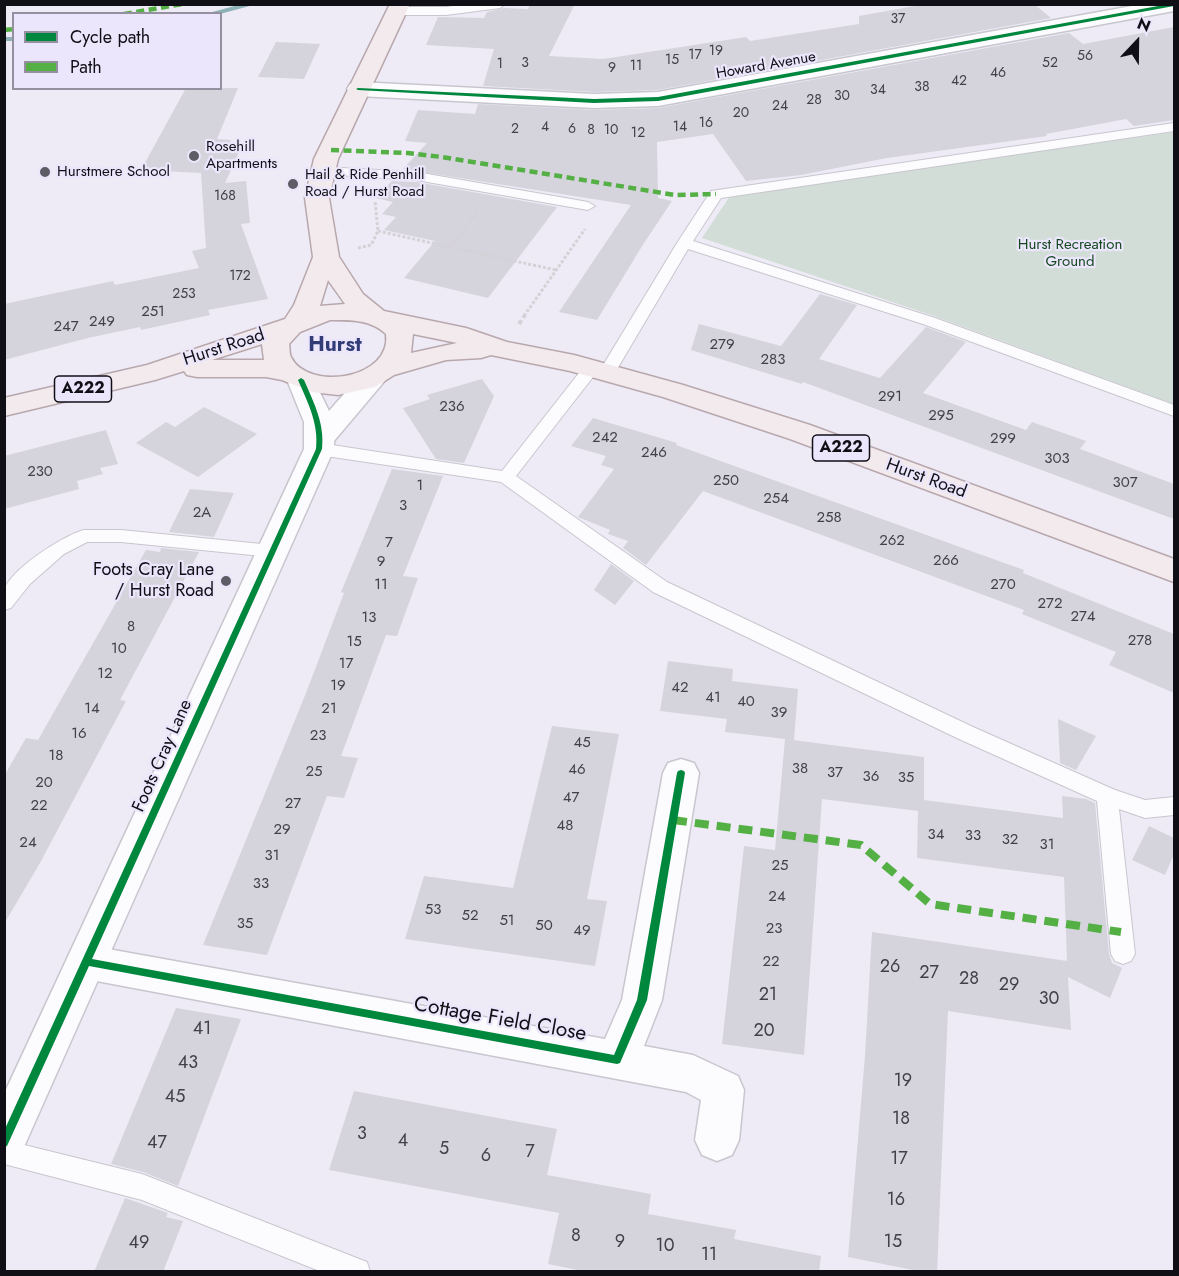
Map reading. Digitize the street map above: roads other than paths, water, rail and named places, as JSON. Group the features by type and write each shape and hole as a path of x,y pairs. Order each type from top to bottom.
{"main road":[{"path":"380,372 399,351 401,337 396,328 354,299 326,257 317,198 326,159 398,8"},
{"path":"292,325 312,298 316,276 326,257"},
{"name":"Hurst Road","path":"4,407 162,369 326,312 347,312 456,334 501,349 600,370 673,391 800,432 1174,571"},
{"name":"Hurst Road","path":"292,325 275,340 272,350 278,362 295,377"},
{"name":"Hurst Road","path":"162,369 245,366 270,368 330,387 359,383 380,372 446,352 501,349"}],"street":[{"name":"Howard Avenue","path":"358,89 594,102 658,99 1174,5"},
{"name":"Foots Cray Lane","path":"4,1143 320,443 380,372"},
{"path":"295,377 314,408 320,443"},
{"path":"616,1060 642,1000 681,773"},
{"name":"Cottage Field Close","path":"86,962 693,1074 723,1090 717,1140"}],"lane":[{"path":"398,8 446,11 500,4"},
{"path":"506,477 600,370 716,194 1174,127"},
{"path":"323,171 416,176 588,206"},
{"path":"684,243 929,321 1174,411"},
{"path":"320,443 506,477 660,587 955,728 1107,796 1145,808 1174,806"},
{"path":"4,603 23,579 57,549 84,536 121,536 272,551"},
{"path":"1107,796 1123,954"},
{"path":"4,1152 142,1187 357,1272"}],"waterway":[{"path":"217,12 254,4"},
{"path":"4,39 12,39"}],"place":[{"name":"Rosehill Apartments","path":"194,156"},
{"name":"Hurstmere School","path":"45,172"},
{"name":"Hail & Ride Penhill Road / Hurst Road","path":"293,184"},
{"name":"Foots Cray Lane / Hurst Road","path":"226,581"}],"district":[{"name":"Hurst","path":"335,346"}],"park label":[{"name":"Hurst Recreation Ground","path":"1070,254"}]}
